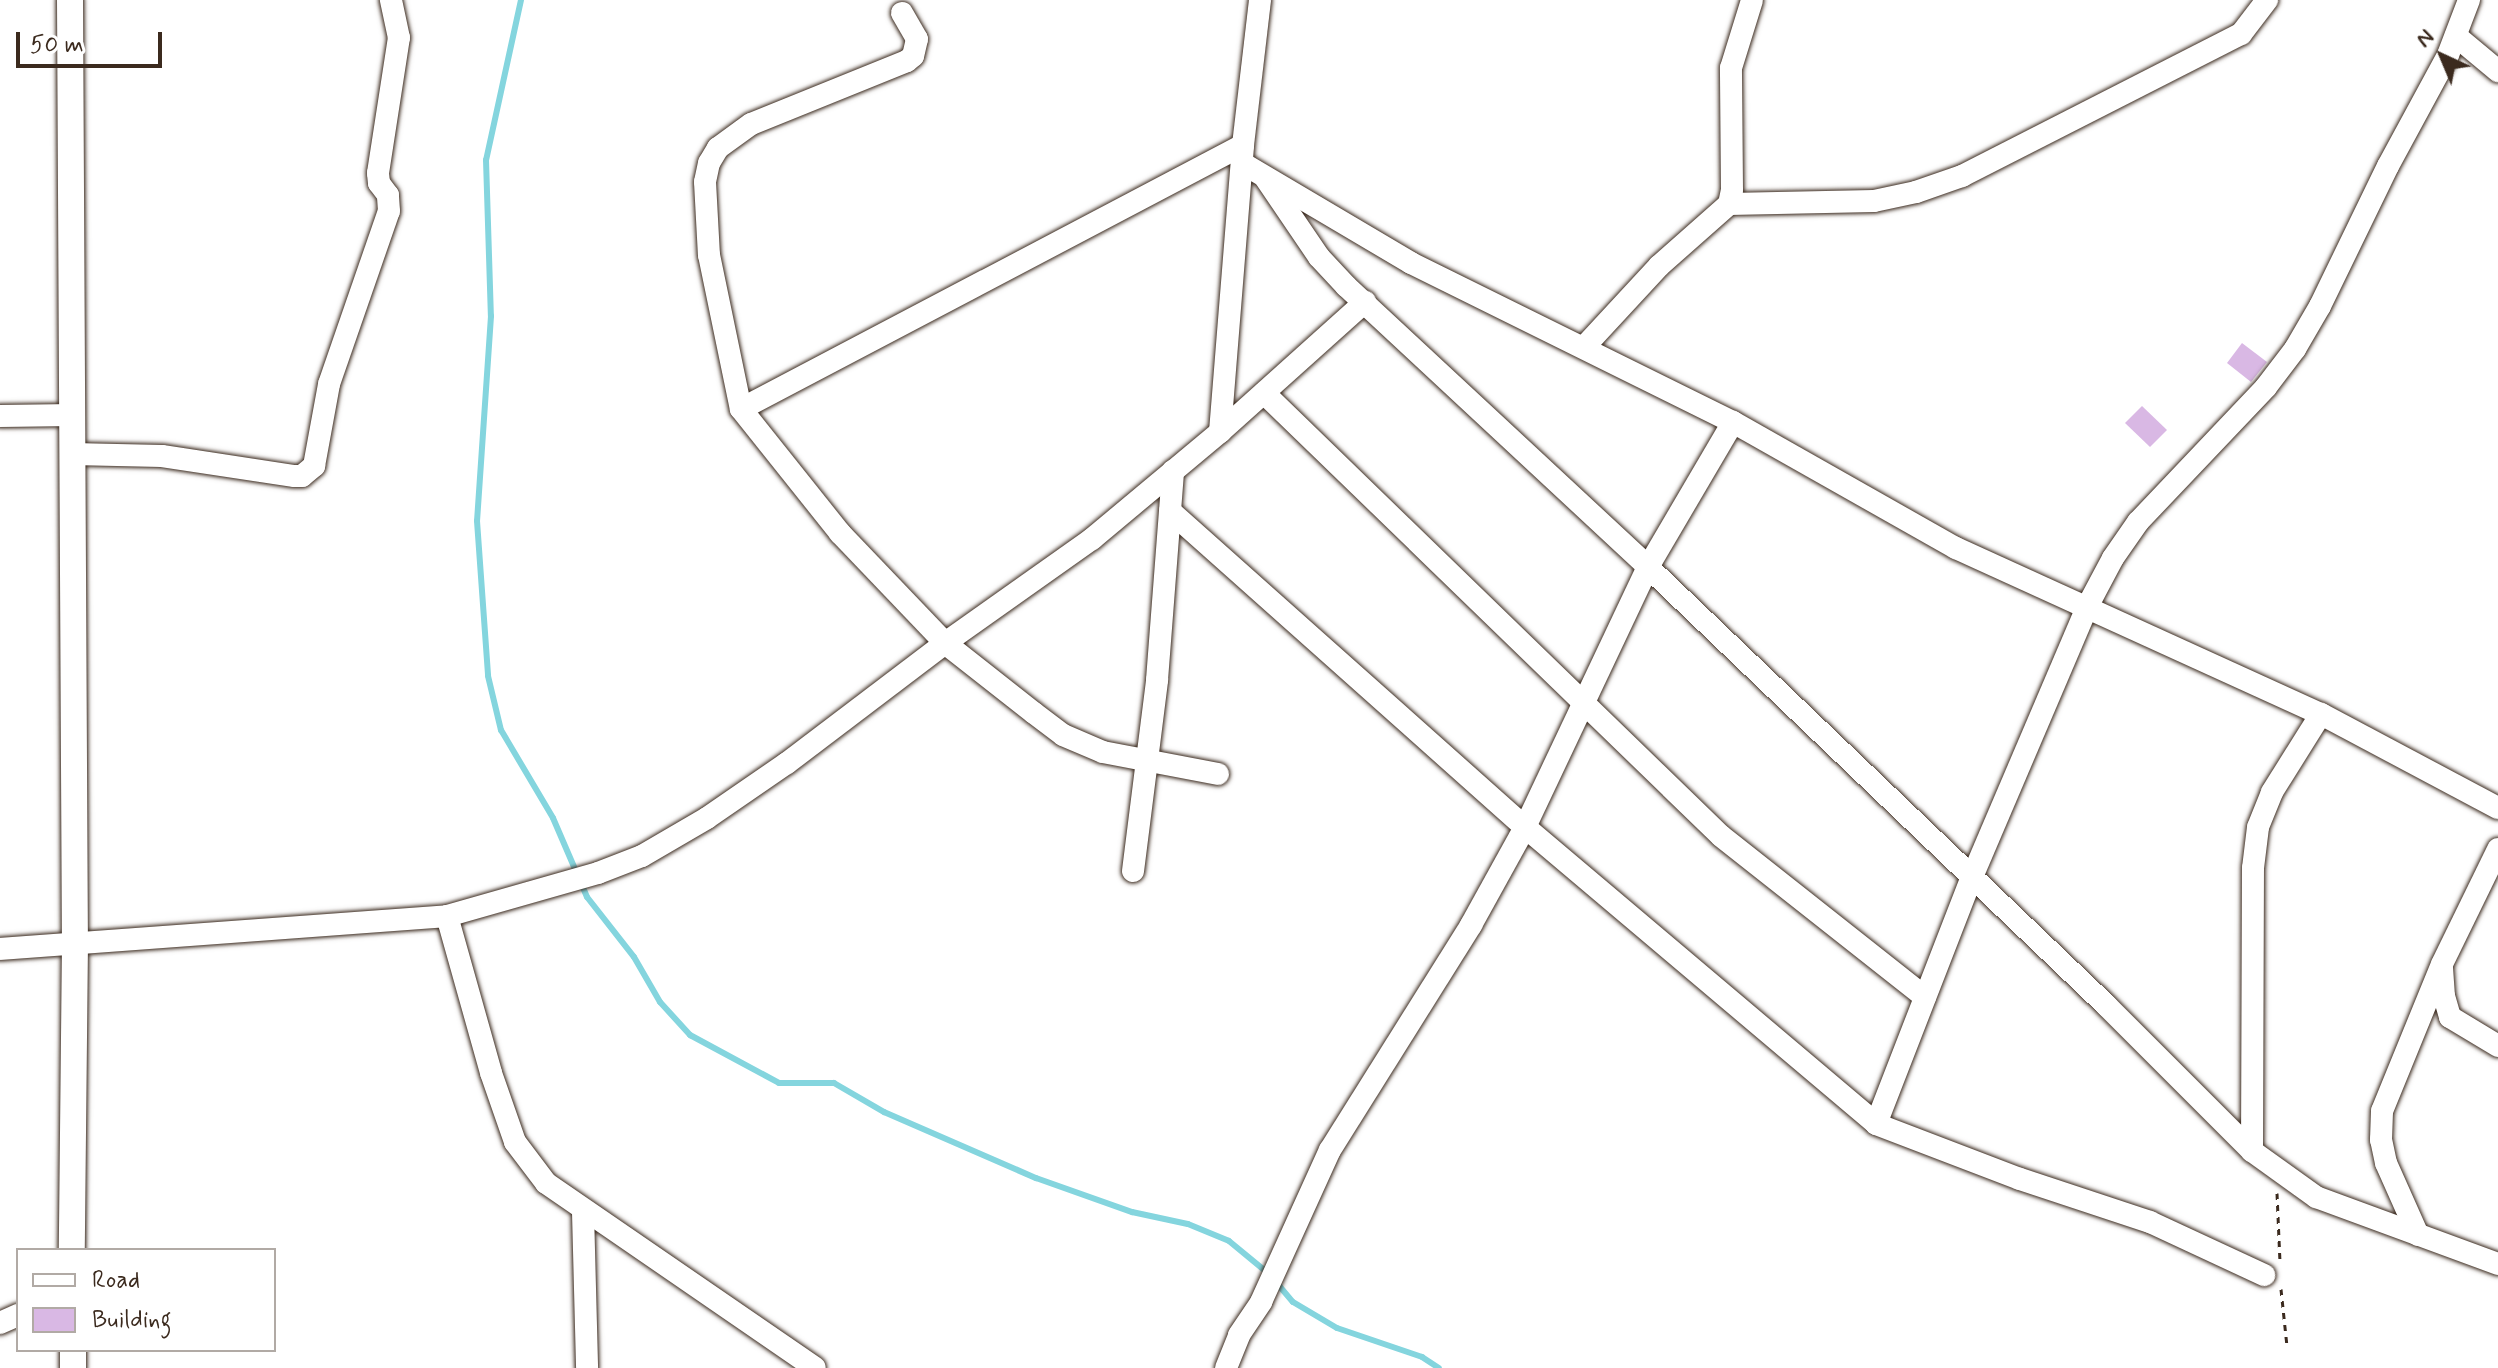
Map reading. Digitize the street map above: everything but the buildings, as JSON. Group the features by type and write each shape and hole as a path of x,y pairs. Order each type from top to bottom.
{"street":[{"path":"70,0 75,942 72,1248"},
{"path":"72,454 162,456 295,476 302,476 314,466 329,384 389,211 388,195 379,183 378,173 399,38 391,0"},
{"path":"1220,432 1242,154 1260,0"},
{"path":"1585,346 1659,266 1729,204 1732,190 1731,68 1752,0"},
{"path":"1729,204 1874,201 1916,192 1962,176 2241,34 2267,0"},
{"path":"1876,1124 1972,877 2087,607 2113,558 2138,522 2266,387 2295,349 2320,306 2456,36 2469,0"},
{"path":"902,13 917,39 913,56 907,61 751,124 718,148 709,163 705,182 709,255 741,409 840,533 945,643 1063,735 1103,752 1218,774"},
{"path":"2456,36 2498,71"},
{"path":"1242,154 1266,179 1319,257 1467,402 1648,567 1972,877 2252,1151 2316,1197 2498,1264"},
{"path":"741,409 1242,154"},
{"path":"1266,179 1411,263 1585,346 1733,422 1956,548 2321,714 2498,808"},
{"path":"0,949 447,916 555,887 642,856 707,818 787,763 945,643 1092,539 1220,432 1365,302"},
{"path":"1264,393 1748,860 1925,997"},
{"path":"0,416 74,415"},
{"path":"1226,1368 1239,1335 1261,1302 1330,1150 1471,925 1525,827 1587,703 1648,567 1733,422"},
{"path":"1133,871 1148,760 1173,471"},
{"path":"1170,511 1525,827 1876,1124 2020,1179 2150,1222 2275,1277"},
{"path":"2252,1151 2253,868 2258,827 2272,792 2321,714"},
{"path":"2418,1235 2386,1163 2381,1140 2382,1111 2442,964 2498,849"},
{"path":"447,916 491,1073 515,1142 546,1183 583,1212 815,1368"},
{"path":"2442,964 2444,996 2450,1017 2498,1046"},
{"path":"583,1212 587,1368"}],"path":[{"path":"2276,1169 2275,1277 2287,1346"}],"waterway":[{"path":"521,0 486,160 491,316 477,521 488,676 501,730 553,818 587,897 634,957 660,1002 690,1035 779,1083 834,1083 884,1112 1036,1178 1132,1212 1188,1224 1229,1241 1269,1274"},
{"path":"1276,1282 1293,1302 1337,1328 1422,1357 1439,1368"}]}
